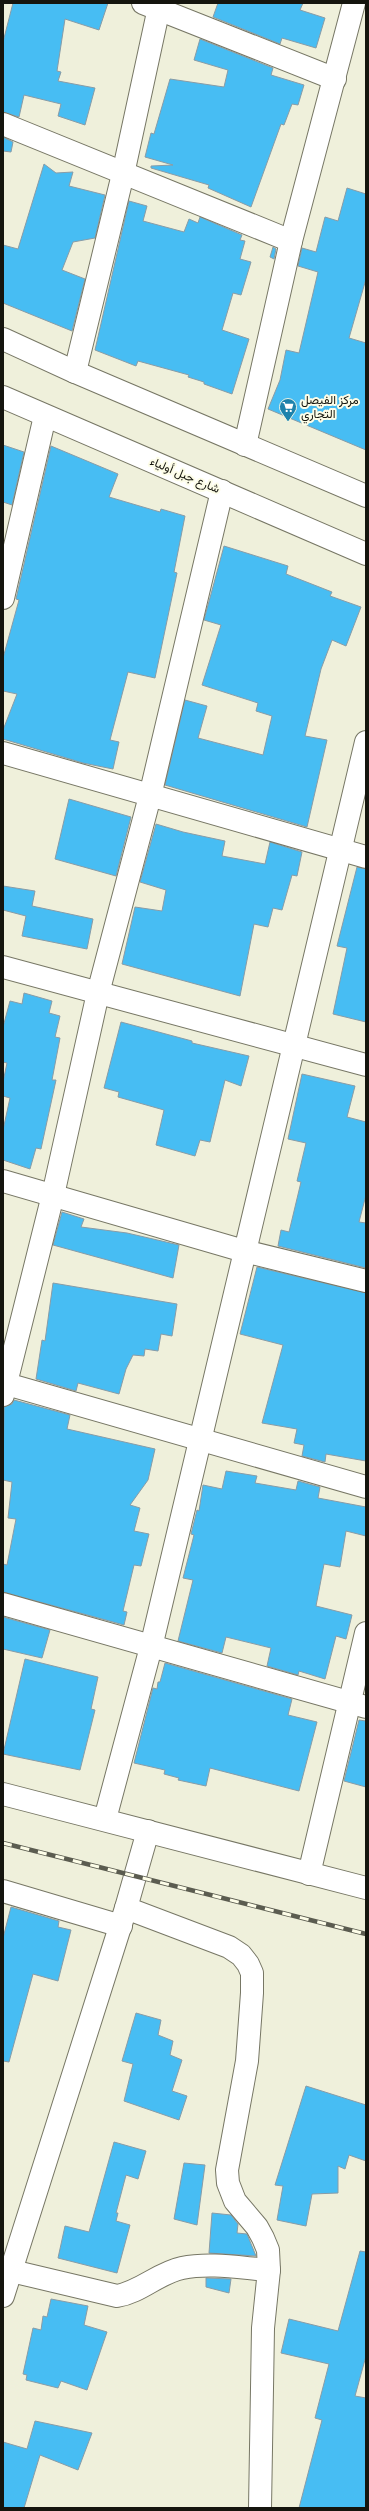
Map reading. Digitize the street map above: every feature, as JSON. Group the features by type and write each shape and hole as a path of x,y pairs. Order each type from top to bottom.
{"street":[{"path":"245,445 291,241 354,3"},
{"path":"75,372 123,174 154,5 335,79"},
{"path":"3,124 291,241"},
{"path":"3,339 75,372 366,496"},
{"name":"شارع جبل أولياء","path":"3,397 366,554"},
{"path":"3,598 45,416"},
{"path":"222,491 150,796 98,993 53,1195 4,1387 201,1440 366,1487"},
{"path":"105,1819 151,1647 366,742"},
{"path":"3,753 366,857"},
{"path":"3,967 366,1065"},
{"path":"3,1181 244,1251 366,1281"},
{"path":"3,1604 358,1705"},
{"path":"309,1874 358,1705 366,1633"},
{"path":"3,1794 105,1819 366,1888"},
{"path":"3,2296 6,2270 124,1917 148,1831"},
{"path":"3,1891 124,1917 229,1947 241,1955 252,1973 247,2061 227,2170 228,2183 235,2201 257,2227 268,2250 269,2270 263,2328 260,2508"},
{"path":"6,2270 117,2296 132,2294 160,2277 181,2268 231,2267 269,2270"}],"building":[{"path":"13,3 108,3 99,30 65,19 57,71 61,72 58,81 95,88 85,125 58,116 61,104 24,95 19,117 3,112 3,42"},
{"path":"218,3 303,3 300,10 325,18 316,48 282,38 280,44 213,17"},
{"path":"200,39 273,68 271,75 304,85 298,105 292,104 284,125 281,124 251,207 208,188 209,185 151,168 151,166 173,165 145,157 151,133 154,134 170,79 224,87 228,70 194,60"},
{"path":"3,137 13,142 11,152 3,151"},
{"path":"44,164 56,173 73,172 69,186 105,195 95,238 73,242 62,270 85,279 72,331 3,303 3,245 18,249"},
{"path":"347,188 366,194 366,279 349,338 366,343 366,450 268,409 280,380 286,350 299,353 318,272 298,266 302,248 316,252 325,217 338,221"},
{"path":"129,201 147,206 143,221 184,232 189,219 198,223 200,217 242,235 240,240 245,241 240,259 251,262 241,295 233,293 222,330 249,339 232,394 188,377 189,375 138,361 136,366 95,350"},
{"path":"273,247 276,249 274,259 270,257"},
{"path":"3,445 24,452 12,505 3,502"},
{"path":"51,446 118,474 109,497 160,512 161,509 185,516 174,572 177,573 155,678 128,672 110,740 119,742 113,769 83,763 3,739 3,730 17,694 3,691 3,658 19,600 16,599"},
{"path":"224,546 288,566 286,574 332,592 330,596 361,607 346,646 332,640 321,669 305,736 327,740 307,827 165,785 185,700 207,706 198,738 263,755 272,716 256,711 258,703 202,685 221,625 204,620"},
{"path":"69,799 131,817 116,876 55,859"},
{"path":"156,824 183,832 225,841 222,856 265,864 270,842 302,852 297,876 292,875 282,910 273,908 268,927 254,924 240,996 122,964 135,907 162,911 166,890 140,882"},
{"path":"357,867 366,869 366,1022 333,1014 347,948 337,946"},
{"path":"3,886 35,891 32,906 93,919 87,949 22,936 26,916 3,910"},
{"path":"24,993 52,1001 49,1013 60,1016 55,1037 60,1038 52,1080 56,1080 41,1149 36,1148 30,1169 3,1160 3,1130 10,1098 3,1096 3,1082 7,1063 3,1062 3,1027 10,1001 22,1004"},
{"path":"121,1022 192,1041 192,1043 249,1056 241,1086 225,1080 210,1142 200,1140 195,1156 156,1145 164,1110 118,1097 119,1092 104,1088"},
{"path":"302,1074 355,1086 347,1117 366,1122 366,1195 359,1222 366,1223 366,1268 278,1246 281,1230 289,1232 301,1182 297,1181 306,1143 288,1139"},
{"path":"62,1212 84,1219 81,1227 127,1233 179,1245 173,1278 53,1245"},
{"path":"257,1267 366,1293 366,1461 326,1454 325,1462 302,1456 304,1445 294,1443 297,1429 262,1423 283,1345 240,1334"},
{"path":"53,1283 177,1304 172,1336 161,1334 158,1351 145,1349 144,1356 133,1355 126,1369 119,1394 78,1383 76,1391 36,1379 42,1340 45,1341"},
{"path":"14,1400 70,1415 67,1429 155,1449 148,1480 130,1505 140,1508 134,1531 149,1534 141,1566 134,1565 123,1611 127,1612 124,1625 3,1592 3,1564 7,1565 16,1519 8,1518 12,1482 3,1480 4,1407 12,1404"},
{"path":"226,1471 257,1476 255,1483 296,1490 298,1481 320,1487 318,1498 366,1507 366,1536 346,1531 340,1567 324,1564 316,1606 352,1615 346,1639 336,1636 325,1679 299,1671 298,1675 267,1666 271,1648 226,1637 222,1653 178,1641 193,1580 183,1578 194,1535 191,1534 197,1510 199,1511 203,1485 222,1489"},
{"path":"3,1617 50,1630 42,1658 3,1649"},
{"path":"25,1659 98,1677 91,1709 95,1710 80,1770 3,1754"},
{"path":"165,1663 292,1699 288,1715 317,1722 299,1791 210,1768 206,1786 178,1780 179,1778 164,1774 165,1770 134,1763 153,1688 157,1689"},
{"path":"359,1720 366,1721 366,1787 344,1781"},
{"path":"11,1907 59,1921 58,1927 71,1930 58,1981 33,1974 9,2062 3,2061 3,1938"},
{"path":"136,2013 161,2020 158,2035 173,2041 170,2055 182,2060 172,2091 187,2096 179,2120 124,2101 133,2064 122,2061"},
{"path":"306,2086 366,2105 366,2161 349,2155 345,2169 338,2166 338,2193 312,2194 306,2226 277,2220 283,2186 275,2185"},
{"path":"114,2142 146,2151 138,2179 126,2175 116,2213 118,2213 116,2221 130,2225 117,2273 58,2258 65,2226 89,2232"},
{"path":"184,2163 205,2165 197,2225 174,2219"},
{"path":"212,2213 231,2215 238,2224 237,2233 247,2234 256,2256 209,2253"},
{"path":"360,2251 366,2252 366,2356 355,2396 366,2398 366,2508 299,2508 322,2420 315,2418 329,2364 281,2353 289,2319 338,2331"},
{"path":"206,2278 231,2279 229,2293 206,2287"},
{"path":"51,2299 88,2306 84,2325 107,2332 87,2390 61,2381 58,2388 26,2380 27,2375 23,2374 33,2328 41,2330 43,2316 47,2317"},
{"path":"35,2421 92,2433 78,2470 40,2455 24,2508 3,2508 3,2442 27,2449"}],"railway":[{"path":"3,1843 366,1934"}],"place":[{"name":"مركز الفيصل التجاري","path":"288,422"}]}
